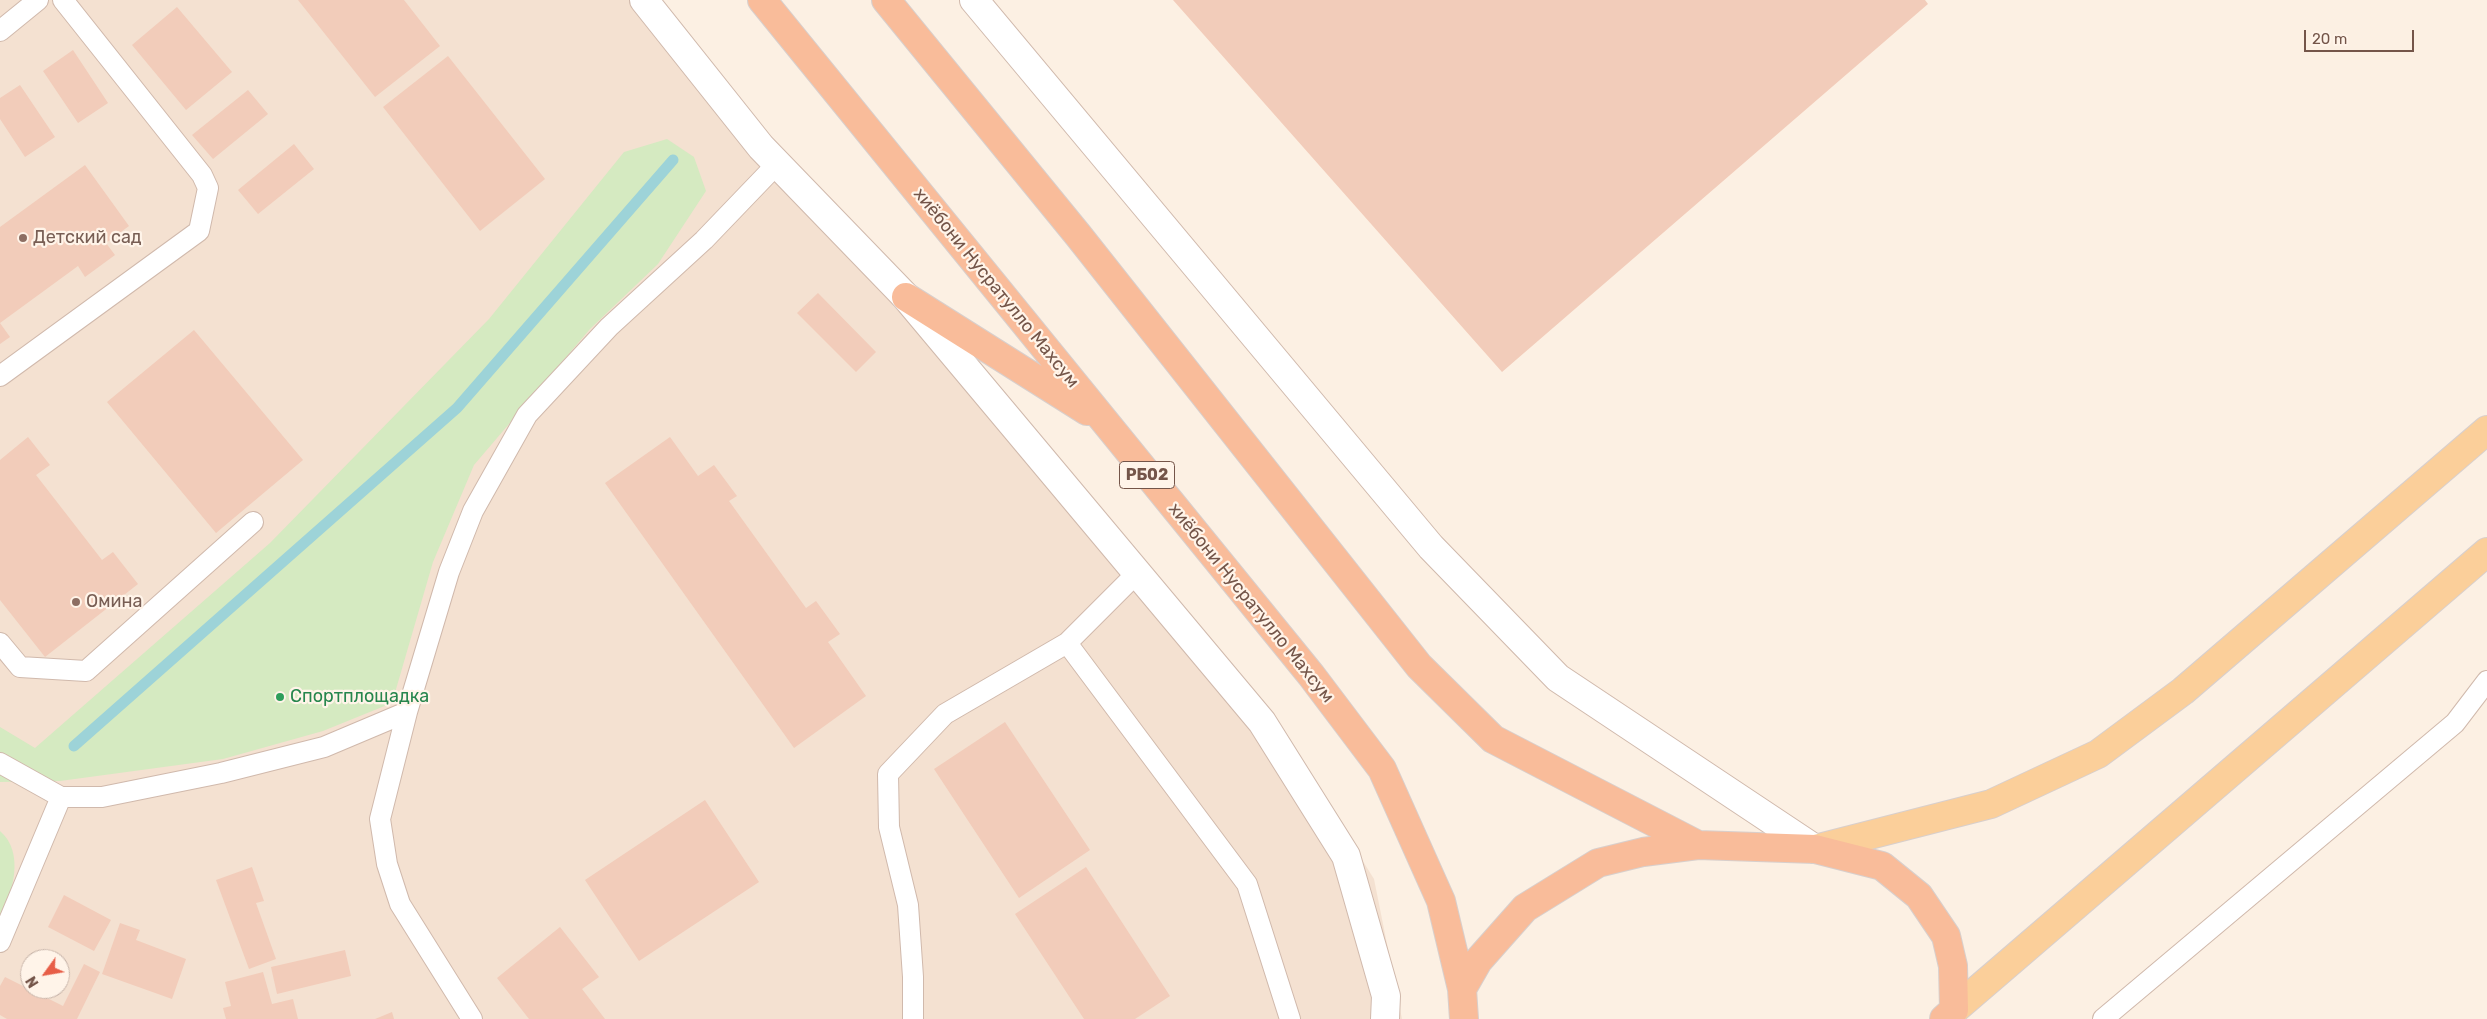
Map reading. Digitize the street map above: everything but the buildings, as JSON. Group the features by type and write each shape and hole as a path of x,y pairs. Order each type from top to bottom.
{"highway":[{"name":"хиёбони Нусратулло Махсум","path":"762,0 1311,675 1382,769 1441,901 1462,989 1464,1019"},
{"path":"886,0 1078,235 1419,666 1493,739 1698,845"},
{"path":"906,297 1106,423"},
{"path":"1462,989 1478,961 1525,908 1598,863 1643,852 1698,845 1816,849 1882,866 1919,896 1946,936 1953,966 1949,1015"}],"main road":[{"path":"1816,849 1991,804 2098,754 2183,692 2487,430"},
{"path":"1949,1015 2487,552"}],"street":[{"path":"644,0 761,147 906,297 1262,722 1346,856 1386,996 1386,1019"},
{"path":"974,0 1431,547 1558,678 1816,849"}],"lane":[{"path":"0,31 38,0"},
{"path":"0,376 199,231 208,188 202,176 64,0"},
{"path":"472,1019 400,904 387,864 380,819 407,712 449,572 473,511 527,415 609,327 704,240 777,164"},
{"path":"0,643 20,667 86,671 253,522"},
{"path":"912,1019 913,977 908,905 889,827 888,774 945,714 1067,643 1138,572"},
{"path":"1067,643 1247,884 1290,1019"},
{"path":"2102,1019 2455,723 2487,681"},
{"path":"0,763 61,797 102,796 239,768 324,747 407,712"},
{"path":"0,942 61,797"}],"shaded area":[{"path":"0,0 630,0 760,161 966,347 1278,725 1374,879 1402,1019 0,1019"}],"green space":[{"path":"667,139 694,157 706,191 658,264 590,329 474,465 433,562 392,703 323,731 223,759 60,781 0,782 0,727 35,748 270,543 489,319 624,152"},
{"path":"0,831 8,840 12,850 14,873 9,897 0,918"}],"waterway":[{"path":"74,746 457,408 673,160"}],"place":[{"name":"Детский сад","path":"23,238"},
{"name":"Омина","path":"76,602"},
{"name":"Спортплощадка","path":"280,697"}]}
